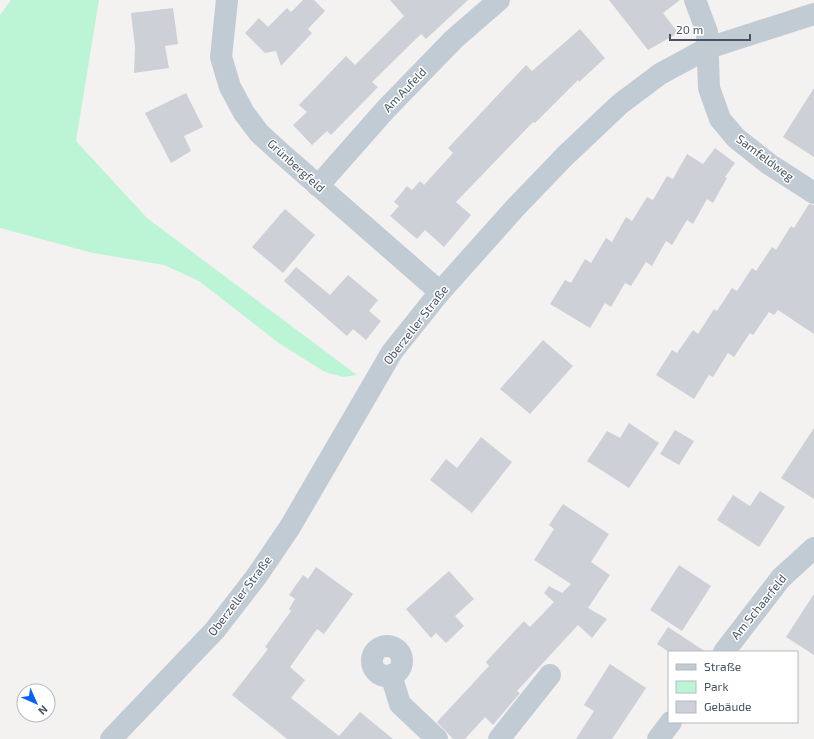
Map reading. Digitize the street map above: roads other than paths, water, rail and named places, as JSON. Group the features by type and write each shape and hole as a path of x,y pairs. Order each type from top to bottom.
{"street":[{"name":"Grünbergfeld","path":"227,0 221,57 230,87 244,113 259,133 440,292"},
{"name":"Am Aufeld","path":"318,186 386,109 454,39 498,0"},
{"path":"694,0 707,32 708,48"},
{"name":"Oberzeller Straße","path":"111,739 215,630 256,576 290,527 392,352 440,292 521,202 565,156 620,104 660,74 708,48 814,14"},
{"name":"Samfeldweg","path":"708,48 709,88 720,119 736,138 769,164 814,193"},
{"name":"Am Schaarfeld","path":"725,651 781,578 814,548"},
{"path":"499,739 550,675"},
{"path":"391,676 400,704 437,739"},
{"path":"658,739 670,723"}]}
